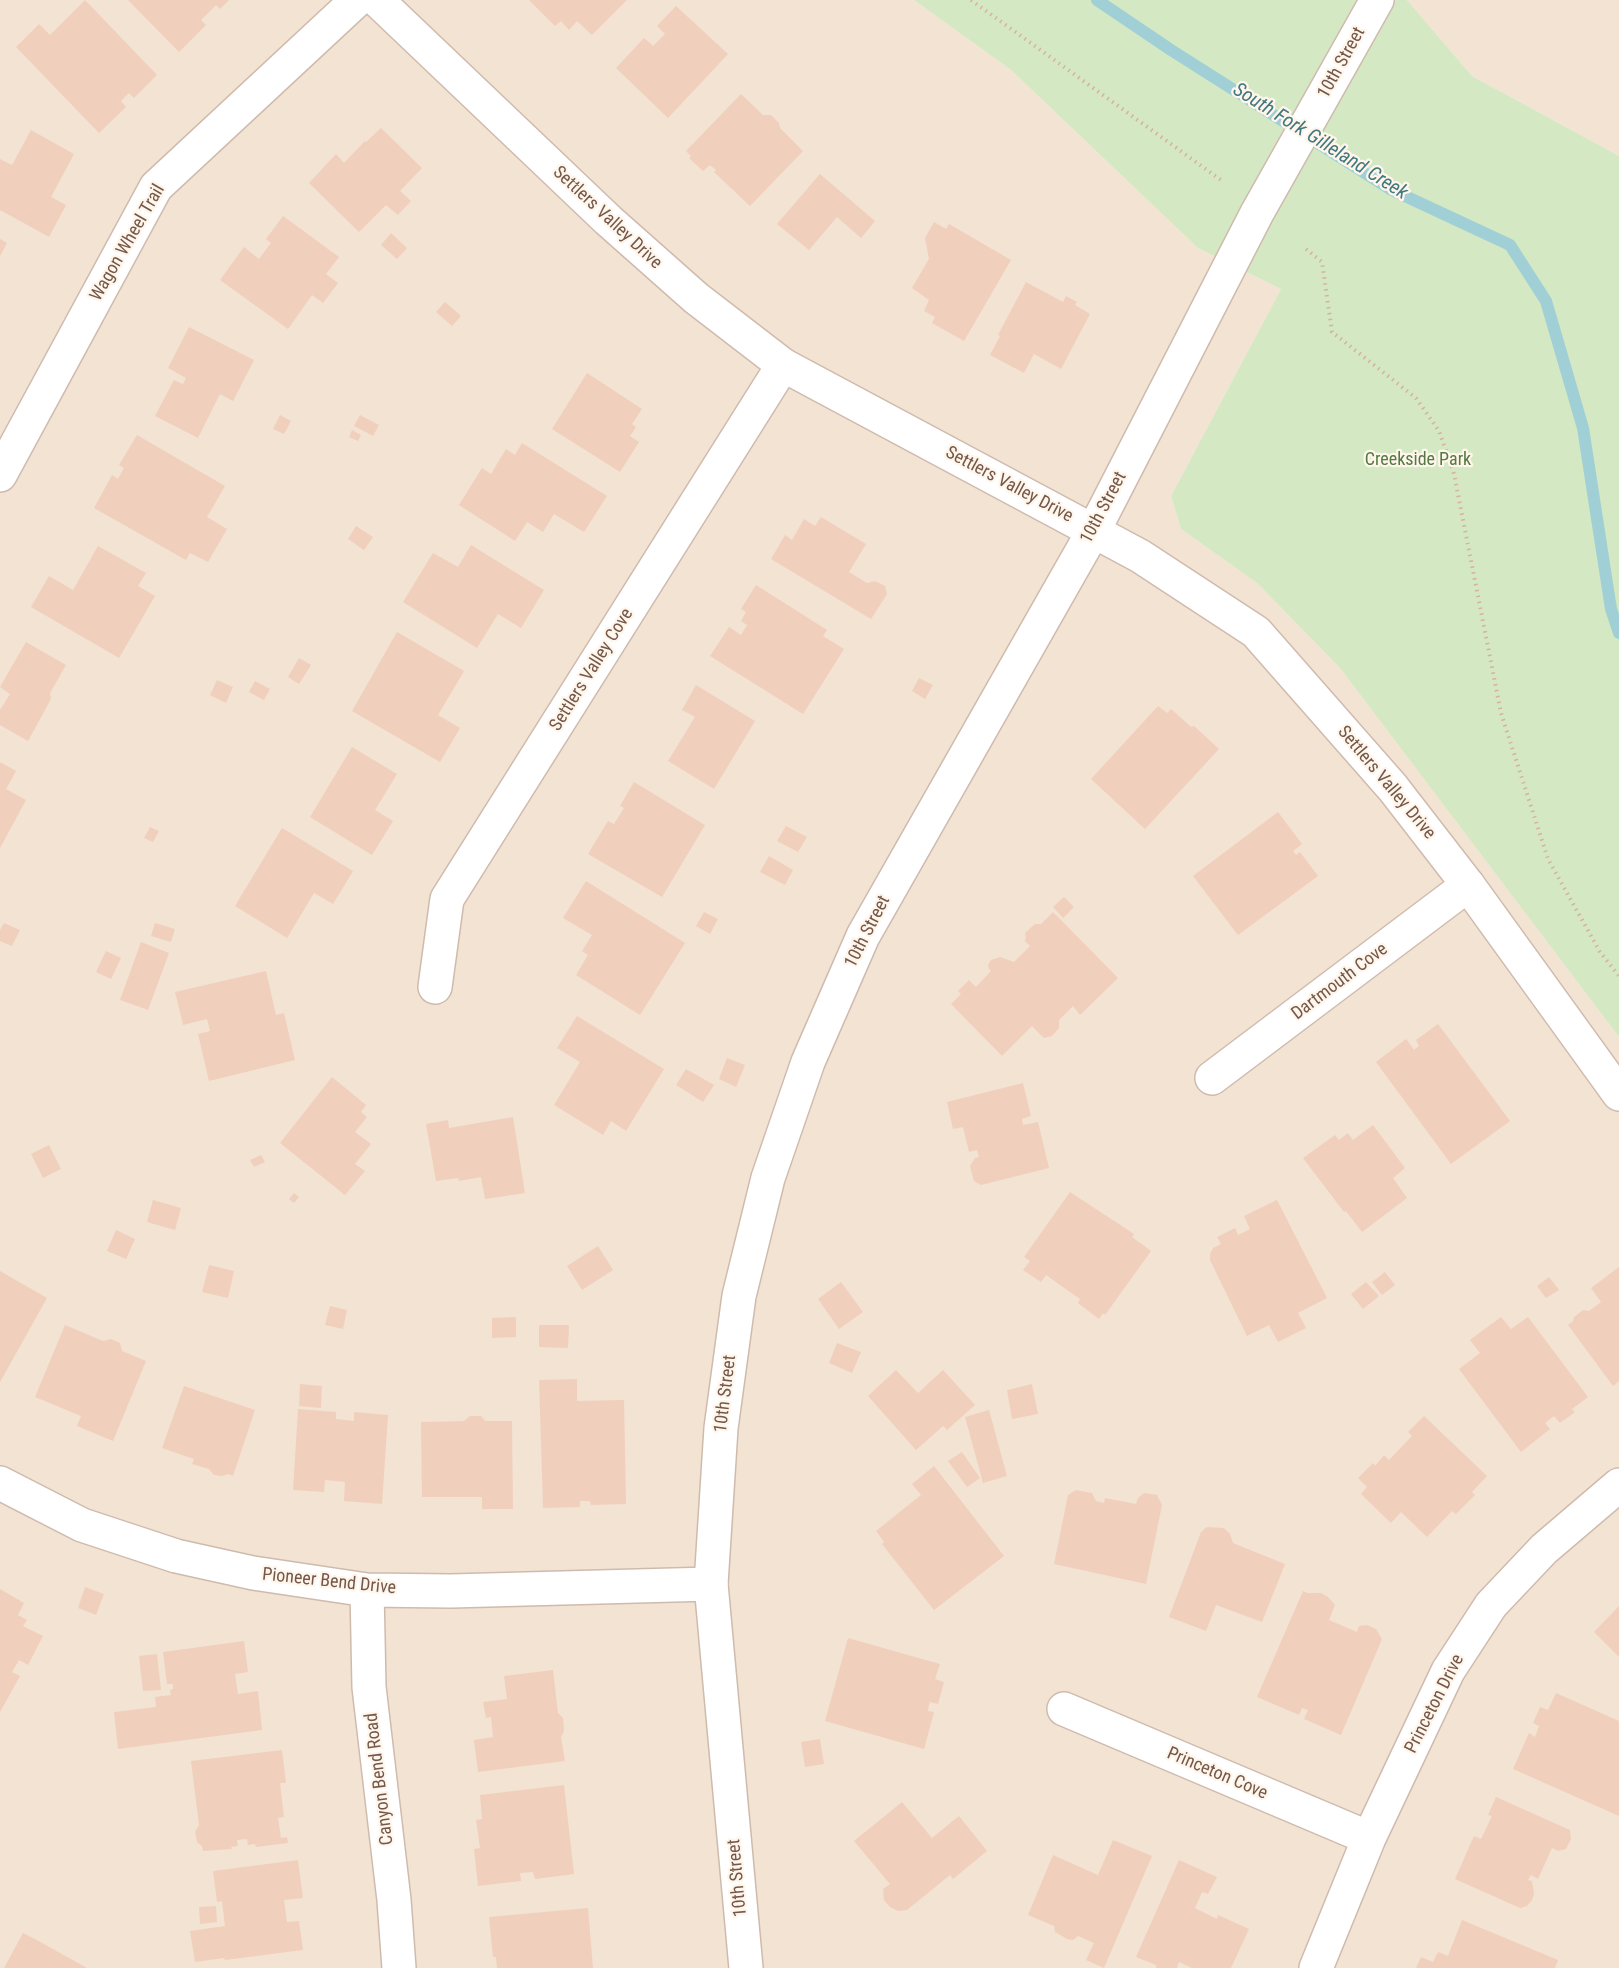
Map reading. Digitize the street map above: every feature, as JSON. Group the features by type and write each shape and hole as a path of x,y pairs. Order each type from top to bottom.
{"street":[{"name":"Wagon Wheel Trail","path":"0,475 156,187 357,0"},
{"name":"Settlers Valley Drive","path":"376,0 608,220 696,298 783,365 1094,530 1140,556 1256,632 1393,788 1468,885 1619,1094"},
{"name":"10th Street","path":"746,1968 711,1584 721,1428 739,1296 768,1178 808,1062 863,936 1094,530 1267,196 1377,0"},
{"name":"Settlers Valley Cove","path":"435,987 447,899 783,365"},
{"name":"Dartmouth Cove","path":"1212,1078 1468,885"},
{"name":"Pioneer Bend Drive","path":"0,1483 82,1525 176,1556 253,1574 368,1590 451,1591 711,1584"},
{"name":"Princeton Drive","path":"1316,1968 1370,1838 1448,1671 1491,1605 1544,1549 1619,1485"},
{"name":"Canyon Bend Road","path":"368,1590 369,1687 394,1900 399,1968"},
{"name":"Princeton Cove","path":"1064,1709 1370,1838"}],"path":[{"path":"971,0 1221,180"},
{"path":"1306,249 1322,262 1332,332 1416,398 1439,431 1454,474 1501,713 1548,859 1600,952 1619,976"}],"shaded area":[{"path":"0,0 914,0 1011,70 1198,248 1281,289 1171,496 1181,529 1257,583 1340,668 1619,1037 1619,1968 0,1968"},
{"path":"1407,0 1619,0 1619,156 1472,76"}],"green space":[{"name":"Creekside Park","path":"914,0 1407,0 1472,76 1619,156 1619,1037 1340,668 1257,583 1181,529 1171,496 1281,289 1198,248 1011,70"}],"building":[{"path":"85,0 157,75 134,98 129,93 121,101 126,107 99,133 16,47 39,24 50,35"},
{"path":"128,0 229,0 220,9 216,5 201,20 206,25 179,52"},
{"path":"529,0 627,0 592,35 577,21 569,30 561,21 555,26"},
{"path":"676,6 728,54 668,118 616,68 644,38 653,46 665,34 657,26"},
{"path":"741,94 763,115 771,115 779,123 780,128 803,151 750,206 714,172 716,170 710,165 703,171 689,158 691,156 686,151"},
{"path":"381,128 422,168 400,191 411,201 398,215 386,205 359,232 309,183 336,154 344,163"},
{"path":"31,130 74,154 51,197 66,205 49,237 0,210 0,159 12,165"},
{"path":"820,174 875,221 861,238 837,217 809,250 777,224"},
{"path":"283,216 339,257 326,274 338,283 323,303 312,295 288,329 220,280 244,247 259,259 271,243 266,239"},
{"path":"934,222 946,229 949,224 1011,260 964,341 932,323 935,317 924,311 929,300 912,288 929,259 925,238"},
{"path":"391,233 407,248 397,259 381,245"},
{"path":"0,239 7,243 0,256"},
{"path":"1026,282 1063,302 1066,296 1090,314 1061,369 1034,354 1024,373 990,355"},
{"path":"445,302 461,316 452,326 436,312"},
{"path":"189,327 254,360 233,401 220,394 198,438 155,416 174,380 183,384 186,378 168,368"},
{"path":"587,373 642,409 632,424 636,427 630,436 639,442 620,472 552,429"},
{"path":"280,415 291,421 284,434 273,429"},
{"path":"360,415 379,425 373,436 354,426"},
{"path":"352,430 361,435 358,441 349,437"},
{"path":"137,435 225,486 207,517 227,529 208,562 190,553 186,560 94,508 112,475 118,479 124,468 119,465"},
{"path":"522,443 607,496 584,532 554,514 543,532 527,522 515,541 459,505 482,468 491,474 506,449 515,455"},
{"path":"821,517 866,544 849,572 867,583 875,581 885,586 887,594 871,619 771,559 785,535 792,540 804,519 815,526"},
{"path":"356,526 373,537 364,550 348,539"},
{"path":"471,545 544,590 521,628 498,614 477,648 403,602 433,553 458,567"},
{"path":"98,546 146,573 138,586 155,596 119,658 31,607 49,576 73,590"},
{"path":"756,585 827,630 823,636 844,649 803,714 710,656 729,627 741,635 747,625 741,621 746,612 741,609"},
{"path":"397,632 464,671 438,715 460,728 440,762 352,711"},
{"path":"26,642 66,665 28,741 0,725 0,710 10,694 0,687"},
{"path":"299,658 311,665 299,684 288,677"},
{"path":"919,678 933,685 925,699 912,691"},
{"path":"217,680 233,687 226,703 210,695"},
{"path":"255,681 270,689 264,700 249,692"},
{"path":"696,685 755,721 714,789 668,761 695,717 682,710"},
{"path":"1158,706 1167,713 1171,709 1219,749 1145,829 1091,779"},
{"path":"352,747 397,774 375,810 393,821 372,855 310,817"},
{"path":"0,762 16,771 6,789 26,800 0,848"},
{"path":"634,782 705,825 662,897 588,854 608,821 614,824 624,808 620,806"},
{"path":"1278,812 1302,844 1293,851 1296,855 1300,852 1318,876 1238,935 1193,876"},
{"path":"786,826 807,837 798,852 777,841"},
{"path":"150,827 159,831 153,842 144,838"},
{"path":"282,828 353,871 333,904 314,893 287,938 235,906"},
{"path":"769,856 793,870 785,885 760,872"},
{"path":"586,881 685,943 640,1015 576,975 588,955 582,951 592,935 563,918"},
{"path":"1064,897 1074,907 1063,918 1053,907"},
{"path":"704,912 718,919 710,934 696,926"},
{"path":"1053,912 1118,978 1080,1015 1073,1006 1059,1020 1059,1028 1052,1036 1044,1038 1032,1026 1002,1056 951,1004 961,994 958,991 969,980 976,987 991,971 988,965 991,960 1000,957 1014,962 1030,946 1024,940 1026,939 1025,933 1035,924 1041,924"},
{"path":"4,923 20,930 12,946 0,941 0,930"},
{"path":"155,923 175,929 171,942 151,936"},
{"path":"141,942 169,953 148,1010 120,1000"},
{"path":"106,951 121,958 111,979 96,972"},
{"path":"266,971 276,1015 284,1013 295,1060 209,1081 198,1034 210,1031 207,1019 183,1025 175,992"},
{"path":"577,1016 664,1069 626,1131 611,1121 603,1135 554,1105 580,1062 557,1048"},
{"path":"1438,1024 1510,1121 1451,1164 1376,1062 1406,1039 1414,1050 1419,1046 1416,1040"},
{"path":"727,1058 745,1065 736,1087 719,1079"},
{"path":"686,1069 714,1085 703,1102 676,1085"},
{"path":"332,1077 366,1105 361,1112 367,1117 355,1132 371,1144 355,1164 365,1171 345,1195 280,1143"},
{"path":"1023,1083 1031,1116 1022,1119 1023,1125 1038,1122 1049,1168 981,1185 974,1181 970,1166 975,1158 979,1157 977,1150 969,1152 963,1127 953,1129 947,1102"},
{"path":"513,1117 525,1193 485,1199 481,1177 459,1181 458,1178 436,1181 426,1124 448,1120 449,1128"},
{"path":"1373,1125 1405,1168 1393,1178 1407,1198 1362,1232 1303,1158 1335,1135 1339,1140 1348,1133 1353,1140"},
{"path":"49,1145 61,1169 43,1178 31,1154"},
{"path":"261,1155 265,1162 254,1167 250,1160"},
{"path":"1070,1192 1134,1234 1132,1237 1151,1251 1105,1315 1103,1313 1099,1319 1078,1303 1080,1299 1046,1275 1041,1282 1023,1270 1030,1261 1024,1257"},
{"path":"294,1193 299,1197 294,1203 289,1199"},
{"path":"153,1200 181,1208 175,1230 147,1222"},
{"path":"1277,1200 1327,1298 1298,1313 1306,1328 1278,1342 1269,1325 1247,1336 1210,1260 1213,1248 1221,1244 1217,1237 1235,1228 1238,1235 1250,1229 1244,1216"},
{"path":"116,1230 135,1239 126,1259 107,1251"},
{"path":"598,1246 613,1270 582,1290 567,1266"},
{"path":"209,1265 234,1271 228,1298 202,1292"},
{"path":"1619,1267 1619,1381 1613,1386 1568,1325 1583,1310 1589,1311 1601,1302 1591,1288"},
{"path":"0,1271 47,1298 0,1382"},
{"path":"1385,1272 1395,1285 1382,1295 1372,1282"},
{"path":"1549,1277 1559,1290 1546,1298 1537,1286"},
{"path":"841,1282 863,1312 839,1329 818,1299"},
{"path":"1366,1282 1379,1296 1363,1309 1351,1294"},
{"path":"330,1306 347,1310 343,1329 325,1325"},
{"path":"516,1317 516,1337 492,1338 492,1318"},
{"path":"1501,1317 1511,1329 1528,1317 1588,1397 1572,1409 1575,1412 1560,1423 1554,1416 1545,1423 1550,1429 1521,1452 1459,1369 1480,1353 1470,1340"},
{"path":"65,1325 103,1341 111,1339 120,1343 122,1351 146,1361 113,1441 77,1426 81,1416 35,1397"},
{"path":"539,1325 569,1325 568,1348 539,1347"},
{"path":"837,1343 861,1352 852,1373 829,1363"},
{"path":"896,1370 918,1393 943,1370 975,1405 947,1430 943,1426 916,1450 868,1396"},
{"path":"577,1379 577,1401 624,1400 626,1504 591,1505 590,1501 580,1501 580,1507 543,1508 539,1380"},
{"path":"300,1384 322,1386 321,1408 299,1406"},
{"path":"1032,1384 1038,1414 1012,1419 1007,1390"},
{"path":"184,1386 255,1410 233,1476 214,1475 209,1469 192,1464 194,1459 162,1448"},
{"path":"298,1409 336,1412 336,1419 354,1421 354,1412 388,1415 382,1504 344,1501 345,1482 325,1480 324,1492 293,1490"},
{"path":"989,1410 1007,1476 983,1483 965,1417"},
{"path":"470,1416 481,1416 485,1421 512,1421 513,1509 482,1509 482,1497 422,1497 421,1422 464,1421"},
{"path":"1424,1416 1487,1476 1472,1492 1475,1495 1456,1514 1452,1511 1427,1537 1401,1512 1391,1523 1361,1494 1367,1487 1358,1478 1373,1463 1375,1466 1384,1455 1389,1460 1412,1436 1408,1432"},
{"path":"962,1452 980,1478 967,1487 948,1461"},
{"path":"934,1466 1004,1556 934,1610 882,1544 884,1542 876,1531 921,1495 912,1484"},
{"path":"1076,1490 1092,1493 1096,1501 1104,1503 1105,1498 1136,1504 1138,1498 1144,1493 1157,1495 1162,1505 1146,1584 1054,1564 1068,1495"},
{"path":"1207,1527 1224,1528 1230,1534 1233,1543 1285,1564 1262,1622 1216,1605 1206,1631 1169,1617 1201,1532"},
{"path":"85,1587 104,1594 96,1615 78,1608"},
{"path":"0,1589 24,1603 18,1615 27,1620 23,1626 43,1636 28,1665 19,1660 12,1672 20,1676 0,1712"},
{"path":"1303,1591 1321,1593 1328,1597 1335,1605 1329,1620 1357,1632 1359,1626 1367,1625 1376,1629 1382,1639 1341,1735 1304,1719 1308,1710 1302,1708 1299,1715 1257,1697"},
{"path":"1619,1606 1619,1657 1594,1632"},
{"path":"848,1638 940,1664 935,1679 944,1682 938,1704 930,1702 929,1705 928,1711 934,1712 924,1749 825,1721"},
{"path":"244,1641 248,1672 235,1674 238,1694 258,1691 262,1730 118,1749 114,1712 156,1707 155,1697 171,1695 170,1690 173,1689 173,1684 167,1684 163,1652"},
{"path":"157,1654 161,1690 143,1691 139,1656"},
{"path":"553,1670 558,1713 563,1718 564,1731 561,1737 565,1761 478,1772 474,1740 493,1737 491,1717 486,1718 483,1702 507,1699 504,1676"},
{"path":"1556,1693 1619,1721 1619,1816 1513,1769 1529,1733 1535,1737 1539,1726 1533,1723 1540,1707 1548,1710"},
{"path":"820,1739 824,1764 805,1767 801,1742"},
{"path":"282,1750 286,1783 280,1783 284,1817 278,1818 281,1838 287,1837 288,1843 256,1847 255,1844 248,1845 247,1839 237,1840 238,1846 231,1847 232,1849 203,1851 202,1846 197,1842 195,1832 199,1825 191,1761"},
{"path":"564,1785 574,1874 535,1879 533,1872 520,1873 521,1881 478,1886 474,1849 480,1848 476,1820 482,1819 480,1795"},
{"path":"1496,1797 1570,1830 1571,1839 1566,1849 1558,1851 1552,1848 1538,1879 1531,1875 1528,1880 1532,1881 1534,1894 1532,1900 1527,1906 1520,1908 1455,1879 1474,1836 1481,1839 1492,1816 1488,1815"},
{"path":"902,1802 932,1838 959,1816 987,1851 953,1879 950,1875 907,1910 898,1911 884,1900 883,1889 890,1884 854,1841"},
{"path":"1113,1840 1152,1856 1104,1968 1086,1960 1094,1943 1078,1936 1073,1940 1067,1939 1055,1932 1054,1926 1028,1915 1053,1855 1098,1875"},
{"path":"298,1860 303,1898 284,1900 287,1922 299,1921 303,1950 195,1962 190,1931 225,1926 222,1901 217,1902 213,1871"},
{"path":"1179,1860 1217,1877 1208,1894 1202,1892 1195,1908 1217,1919 1218,1915 1249,1929 1231,1968 1192,1968 1179,1962 1177,1968 1156,1968 1156,1965 1136,1957"},
{"path":"216,1906 217,1922 200,1924 199,1907"},
{"path":"588,1908 593,1968 497,1968 496,1957 493,1957 489,1917"},
{"path":"1462,1920 1558,1960 1555,1968 1416,1968 1421,1957 1433,1962 1438,1952 1448,1956"},
{"path":"23,1933 35,1939 87,1968 4,1968"}],"waterway":[{"name":"South Fork Gilleland Creek","path":"1097,0 1171,50 1390,189 1510,245 1546,301 1583,428 1611,609 1619,633"}]}
